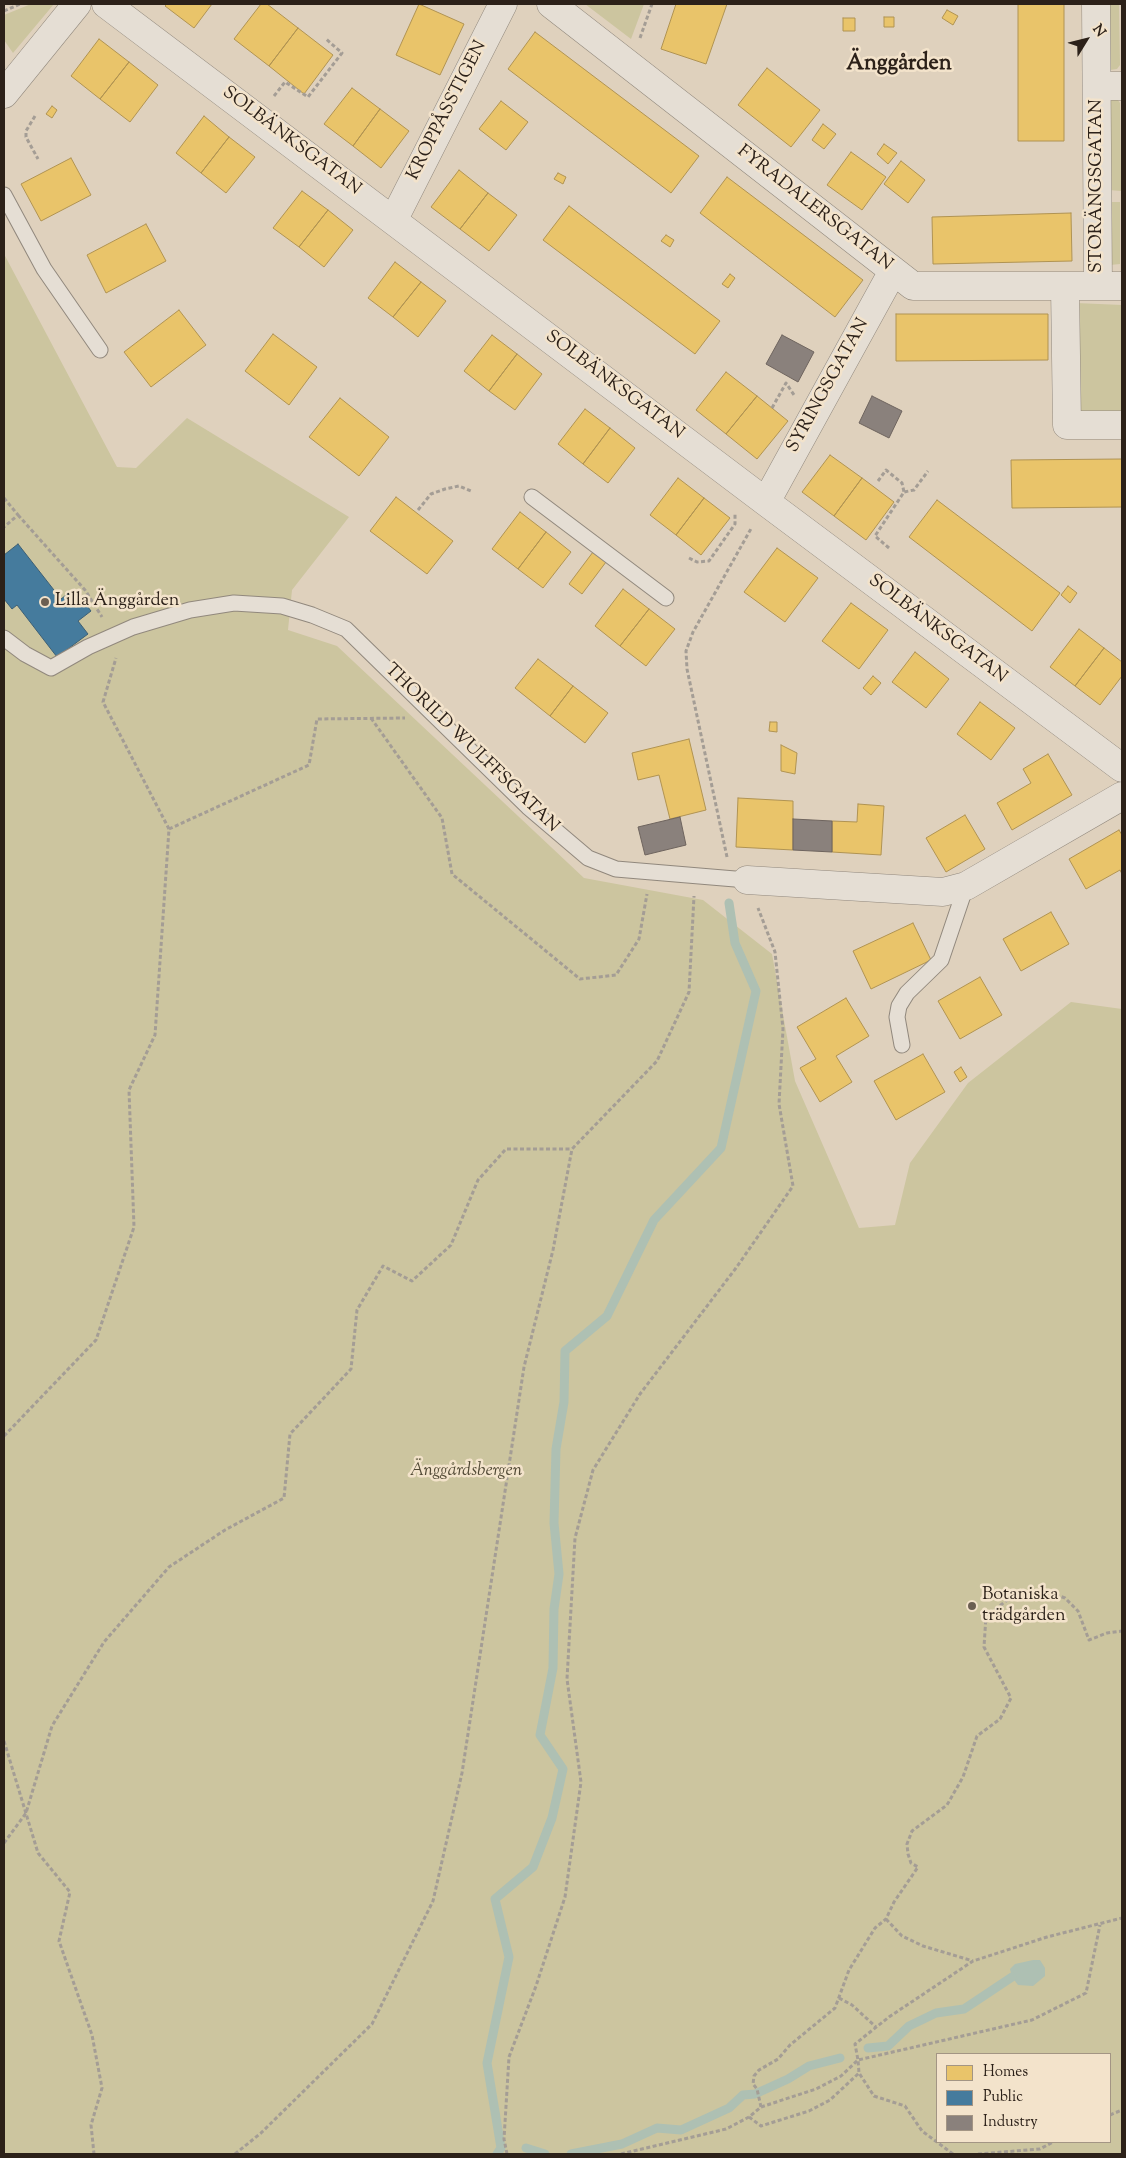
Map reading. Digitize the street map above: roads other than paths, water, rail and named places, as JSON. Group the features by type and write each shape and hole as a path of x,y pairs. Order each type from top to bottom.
{"street":[{"path":"5,89 77,4"},
{"name":"SOLBÄNKSGATAN","path":"106,4 1122,768"},
{"name":"KROPPÅSSTIGEN","path":"394,219 502,4"},
{"name":"FYRADALERSGATAN","path":"551,4 913,286 1110,286"},
{"name":"STORÄNGSGATAN","path":"1096,4 1110,86 1110,286"},
{"name":"SYRINGSGATAN","path":"766,502 892,271"},
{"path":"1065,287 1067,425 1122,425"},
{"name":"THORILD WULFFSGATAN","path":"747,880 943,892 966,886 1122,796"}],"lane":[{"path":"4,195 44,269 100,350"},
{"path":"532,497 666,598"},
{"name":"THORILD WULFFSGATAN","path":"4,638 25,654 51,668 118,633 190,610 234,603 282,606 346,630 528,807 588,858 616,870 747,880"},
{"path":"902,1045 897,1018 899,1006 907,993 941,960 966,886"}],"waterway":[{"path":"497,2154 501,2148 487,2063 509,1957 495,1899 533,1867 552,1818 563,1769 540,1735 553,1668 554,1609 559,1574 554,1523 556,1449 564,1402 565,1351 607,1316 654,1220 721,1148 756,991 735,943 729,903"},
{"path":"868,2048 888,2046 909,2026 936,2013 964,2009 1012,1977"},
{"path":"571,2154 622,2144 657,2128 681,2130 729,2108 743,2095 755,2094 788,2079 809,2066 840,2058"},
{"path":"526,2148 545,2154"}],"place":[{"name":"Lilla Änggården","path":"45,602"},
{"name":"Botaniska trädgården","path":"972,1606"}],"district":[{"name":"Änggården","path":"899,65"}],"park label":[{"name":"Änggårdsbergen","path":"466,1472"}]}
